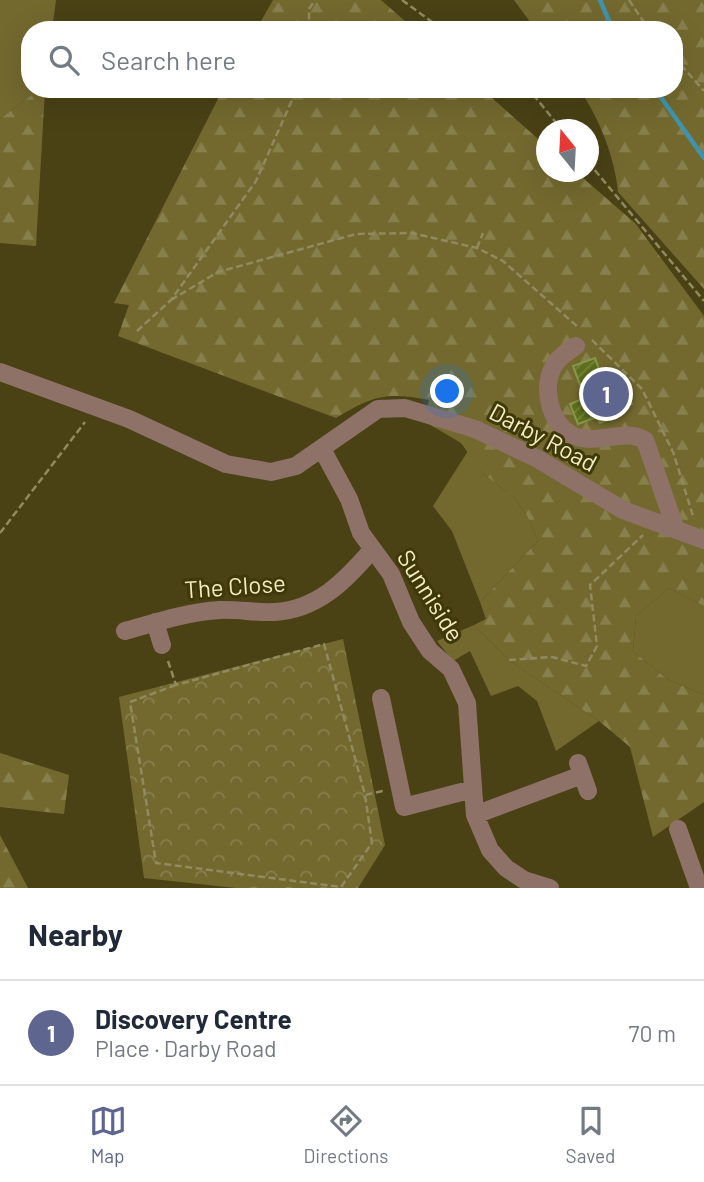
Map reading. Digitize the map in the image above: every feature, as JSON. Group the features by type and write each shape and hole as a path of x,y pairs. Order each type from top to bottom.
{"street":[{"path":"576,346 556,362 551,372 548,385 555,420 564,429 583,438 608,439 633,435 645,440 676,530"},
{"name":"Darby Road","path":"0,372 96,406 226,464 271,472 296,466 378,409 405,408 475,429 515,447 623,510 655,524 702,539"},
{"name":"Sunniside","path":"322,449 372,551 391,574 411,622 430,651 451,669 467,703 473,789 476,794 475,814 490,850 506,868 524,880 550,888"},
{"name":"The Close","path":"125,631 176,615 221,610 276,612 304,607 345,581 372,551"},
{"path":"155,622 162,645"},
{"path":"381,698 404,807 473,789"},
{"path":"475,814 582,776"},
{"path":"687,838 699,888"}],"path":[{"path":"309,21 309,9 315,0"},
{"path":"402,0 431,21"},
{"path":"629,0 643,21"},
{"path":"683,67 704,91"},
{"path":"171,300 256,181 293,98"},
{"path":"536,98 553,119"},
{"path":"599,174 704,301"},
{"path":"137,331 171,300 218,272 356,234 412,233 477,248 503,261 598,345 642,389 673,452 702,539"},
{"path":"477,248 483,233"},
{"path":"0,533 96,406"},
{"path":"509,660 552,657 586,666 597,646 590,585 655,524"},
{"path":"324,644 365,795 372,843 341,887 156,863 130,702 176,685 324,644"},
{"path":"162,645 176,685"},
{"path":"365,795 400,786"}],"green space":[{"path":"0,0 56,0 53,21 21,21 21,98 27,98 0,119"},
{"path":"273,0 381,0 405,21 261,21"},
{"path":"514,0 704,0 704,289 618,192 599,119 596,119 584,98 683,98 683,21 529,21"},
{"path":"27,98 44,98 36,246 0,243 0,119"},
{"path":"218,98 492,98 536,137 536,182 588,182 635,223 704,316 704,606 669,588 636,616 633,651 667,679 704,695 704,802 653,837 630,747 599,721 509,660 474,625 486,619 480,602 538,541 527,516 513,496 483,474 461,443 424,421 429,400 402,396 381,397 361,404 336,418 118,336 129,305 114,303"},
{"path":"468,451 483,474 513,496 527,516 538,541 480,602 452,531 433,506"},
{"path":"669,588 704,606 704,695 667,679 633,651 636,616"},
{"path":"474,625 509,660 599,721 556,751 537,701 518,686 491,696 470,651 453,661 437,641"},
{"path":"343,639 385,845 358,888 236,888 144,878 119,697"},
{"path":"0,753 69,775 64,814 0,807"},
{"path":"0,835 28,888 0,888"}],"building":[{"path":"595,358 607,391 624,384 632,404 611,412 613,418 600,423 597,417 578,424 570,404 585,398 573,366"}],"waterway":[{"path":"600,0 609,21"},
{"path":"661,98 704,158"}],"place":[{"name":"Discovery Centre","path":"606,394"}]}
